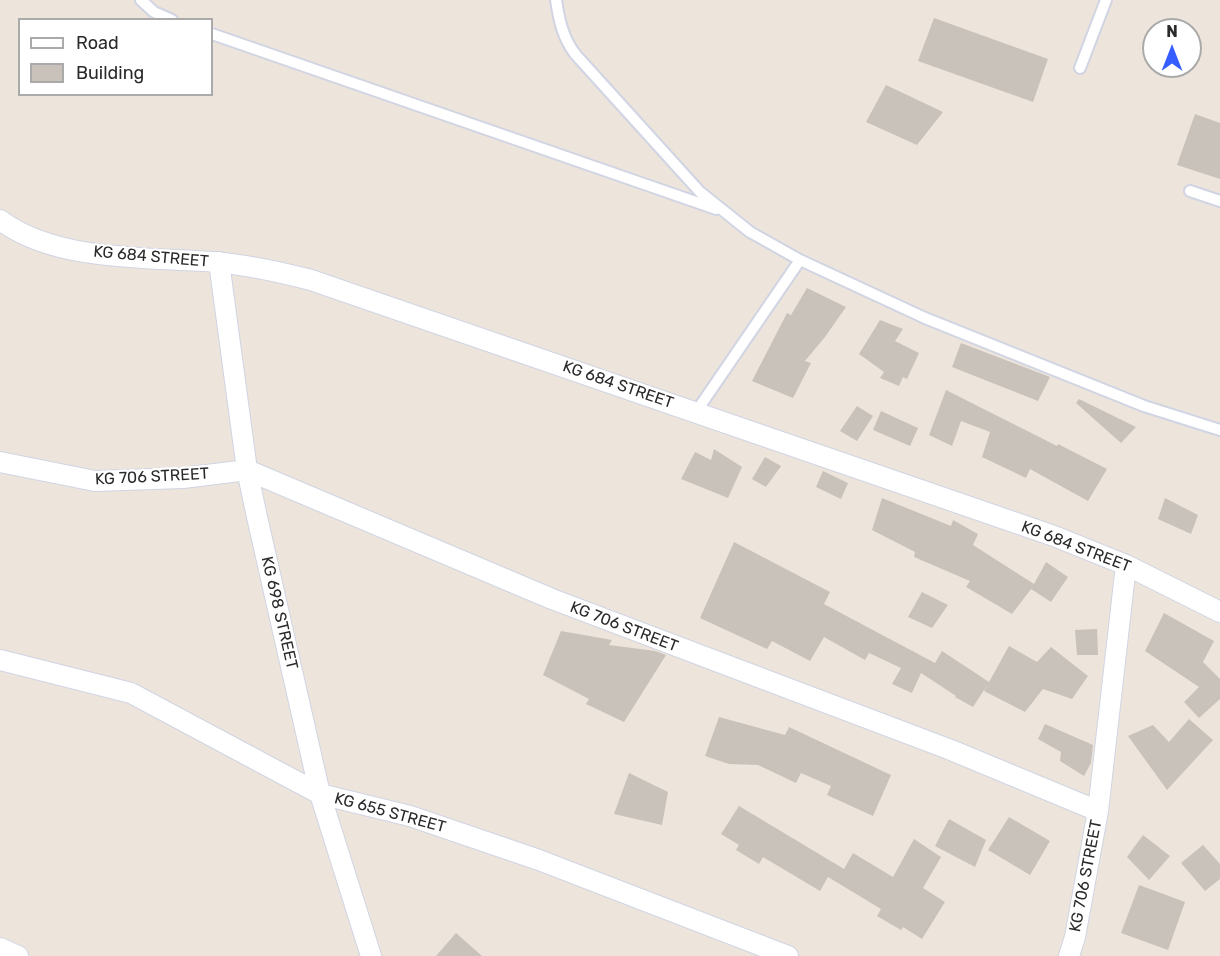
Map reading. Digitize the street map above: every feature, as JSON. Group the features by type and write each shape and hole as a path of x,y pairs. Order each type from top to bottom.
{"street":[{"name":"KG 684 STREET","path":"0,220 27,236 59,246 105,254 219,262 310,280 1054,536 1126,566 1220,612"},
{"name":"KG 698 STREET","path":"219,262 247,470 320,794 370,956"},
{"name":"KG 706 STREET","path":"0,462 95,481 183,478 247,470 552,599 951,750 1098,811 1075,937 1069,956"},
{"path":"1098,811 1126,566"},
{"name":"KG 655 STREET","path":"0,660 131,693 320,794 410,816 539,860 788,956"}],"lane":[{"path":"141,0 154,12 168,18"},
{"path":"556,0 567,44 576,55 700,192 750,232 800,260 936,322 1144,406 1220,430"},
{"path":"1080,68 1106,0"},
{"path":"213,34 722,211"},
{"path":"1190,190 1220,201"},
{"path":"696,412 800,260"}],"building":[{"path":"934,18 1048,59 1033,102 918,61"},
{"path":"886,85 943,112 917,145 866,122"},
{"path":"1195,114 1220,123 1220,179 1177,165"},
{"path":"807,288 846,307 805,361 811,363 793,398 752,381 787,313 791,315"},
{"path":"880,320 903,329 895,341 919,353 907,379 903,377 899,386 880,378 884,372 859,354"},
{"path":"961,343 1050,377 1038,401 952,367"},
{"path":"946,390 1107,469 1088,501 1030,469 1026,478 982,457 990,432 961,421 952,446 929,435"},
{"path":"1079,399 1136,427 1121,443 1076,403"},
{"path":"857,406 873,416 857,441 840,431"},
{"path":"881,411 918,428 910,446 873,430"},
{"path":"714,449 742,467 728,498 681,479 695,452 711,460"},
{"path":"765,457 781,466 766,487 752,479"},
{"path":"823,471 848,483 841,499 816,487"},
{"path":"882,498 951,526 953,520 978,534 973,545 1034,584 1046,562 1068,577 1051,602 1031,589 1012,614 966,587 970,581 914,557 915,552 872,530"},
{"path":"1165,498 1198,515 1191,534 1158,519"},
{"path":"734,542 830,592 824,604 935,663 942,651 989,682 1009,646 1037,662 1051,647 1088,676 1072,699 1043,689 1025,712 984,691 988,684 973,707 921,673 912,693 892,684 901,668 869,653 865,660 824,637 810,661 772,641 767,649 700,618"},
{"path":"922,592 948,605 932,628 908,617"},
{"path":"1164,613 1214,641 1203,662 1220,679 1220,699 1199,718 1184,702 1199,687 1145,651"},
{"path":"1097,629 1098,655 1077,655 1075,630"},
{"path":"561,631 612,640 609,645 655,651 666,655 624,722 586,704 589,699 543,675"},
{"path":"719,717 785,735 789,727 891,775 873,816 827,795 831,786 801,773 796,783 758,765 729,764 705,756"},
{"path":"1189,719 1213,740 1167,790 1128,736 1153,725 1169,742"},
{"path":"1045,724 1093,745 1091,763 1084,776 1060,761 1061,752 1038,739"},
{"path":"629,773 668,792 662,825 614,814"},
{"path":"739,806 844,869 853,853 893,877 914,839 941,857 923,888 945,902 922,939 903,927 901,930 877,916 881,909 828,877 820,891 763,857 759,864 736,850 739,845 721,834"},
{"path":"1009,817 1050,841 1030,875 988,850"},
{"path":"949,819 986,840 975,867 935,846"},
{"path":"1143,835 1170,856 1149,880 1127,857"},
{"path":"1203,845 1220,864 1220,879 1205,891 1181,863"},
{"path":"1139,885 1185,902 1168,950 1121,933"},
{"path":"456,933 482,956 436,956"}]}
